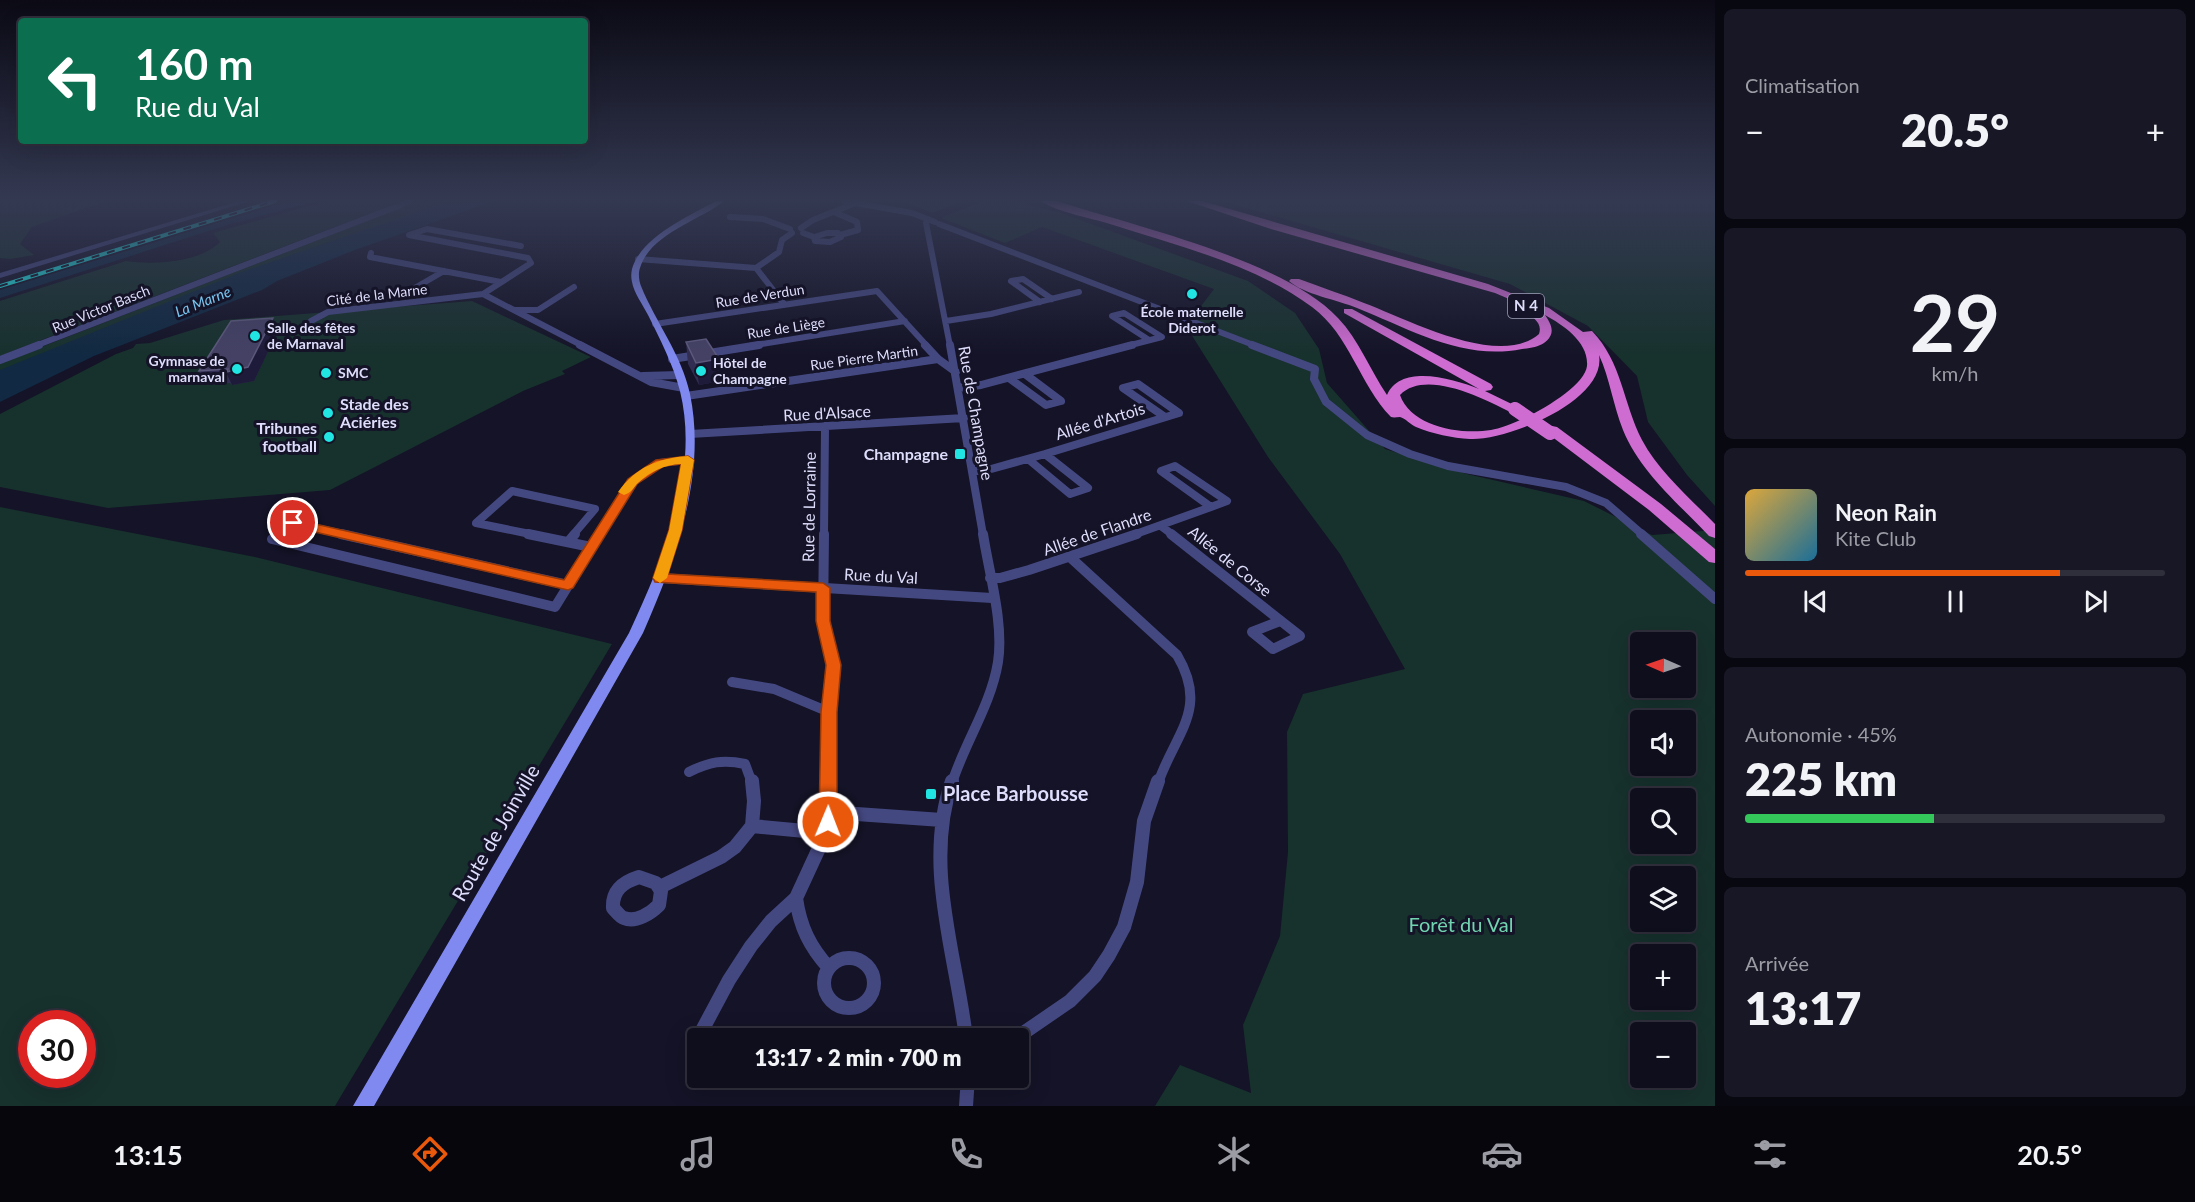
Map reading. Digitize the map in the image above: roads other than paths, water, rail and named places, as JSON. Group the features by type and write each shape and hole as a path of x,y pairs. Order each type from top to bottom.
{"highway":[{"name":"N 4","path":"1212,253 1276,281 1316,303 1337,323 1348,338 1391,410 1414,425 1457,438 1492,439 1508,435 1585,392 1598,379 1602,362 1589,339 1559,315 1524,298"},
{"name":"N 4","path":"1213,253 1295,286 1378,326 1448,364 1518,407"},
{"name":"N 4","path":"1214,253 1452,342 1476,346 1510,347 1534,343 1546,335 1544,321 1518,303 1365,253"},
{"name":"N 4","path":"1367,253 1476,284 1526,302 1557,318 1582,339 1592,354 1593,370 1582,385 1551,406 1501,432 1483,435 1461,434 1428,427 1404,414 1395,404 1393,394 1400,387 1414,382 1452,384 1479,391 1518,407"},
{"name":"N 4","path":"1376,253 1524,298 1563,316 1593,338 1609,362 1622,412 1637,444 1661,475 1715,533"},
{"path":"1518,407 1626,477 1715,548"},
{"path":"1552,430 1603,467 1715,558"}],"main road":[{"path":"639,259 646,253"},
{"name":"Route de Joinville","path":"363,1106 636,633 660,578 675,530 688,460 690,434 685,392 679,375 634,278 634,268 639,259"}],"street":[{"path":"0,276 77,253"},
{"name":"Rue Victor Basch","path":"0,360 278,253"},
{"path":"371,253 370,257 501,282"},
{"path":"483,294 530,266 531,260 495,253"},
{"path":"639,259 756,268 778,253"},
{"name":"Rue de Champagne","path":"933,253 956,372 1000,638 1000,660 995,683 961,760 942,820 940,888 964,1010 965,1028"},
{"path":"1015,253 1316,369 1314,379 1326,402 1367,435 1410,454 1448,466 1566,487 1606,503 1715,599"},
{"path":"756,268 784,304"},
{"path":"401,296 444,271"},
{"path":"1040,302 1011,281 1023,279 1052,298"},
{"path":"511,309 538,310 574,287"},
{"name":"Rue de Verdun","path":"655,324 869,291 880,292 905,321"},
{"path":"946,321 991,314 1079,292"},
{"name":"Rue Pierre Martin","path":"483,294 643,376 656,385 685,392 938,359"},
{"name":"Cité de la Marne","path":"311,321 328,312 483,294"},
{"path":"535,322 538,310"},
{"path":"958,387 981,386 1162,337 1124,314 1112,316 1149,340"},
{"path":"905,321 938,359 956,372"},
{"name":"Rue de Liège","path":"672,359 905,321"},
{"path":"1009,378 1046,405 1061,401 1025,374"},
{"path":"643,376 679,375"},
{"name":"Allée d'Artois","path":"973,471 984,471 1028,459 1179,413 1138,384 1123,388 1165,417"},
{"name":"Rue d'Alsace","path":"690,434 964,418"},
{"name":"Rue de Lorraine","path":"796,898 826,833 828,812 829,712 833,665 823,621 825,426"},
{"name":"Allée d'Artois","path":"1028,459 1070,494 1088,488 1045,454"},
{"path":"568,585 293,523 272,539 555,607 632,481 660,463 688,460"},
{"path":"1175,466 1227,501 1211,507 1186,489 1161,471 1175,466"},
{"path":"568,542 595,509 512,491 476,523 591,547"},
{"name":"Allée de Flandre","path":"990,578 1000,578 1071,558 1211,507"},
{"name":"Allée de Corse","path":"1161,526 1280,621"},
{"path":"1029,1029 1070,1001 1095,976 1124,927 1137,882 1144,821 1161,774 1191,709 1191,689 1187,672 1178,655 1071,558"},
{"name":"Rue du Val","path":"660,578 992,598"},
{"path":"732,682 774,689 829,712"},
{"path":"660,887 722,857 735,847 752,826 755,801 753,780 745,764 725,759 713,760 689,772"},
{"path":"828,812 942,820"},
{"path":"752,826 826,833"},
{"path":"796,898 798,918 807,941 829,968"},
{"path":"703,1028 729,980 751,946 771,921 796,898"},
{"path":"966,1106 967,1088"}],"water":[{"path":"121,253 141,253 0,298 0,290"},
{"name":"La Marne","path":"299,253 348,253 277,281 262,290 94,356 0,402 0,370 242,272"}],"railway":[{"path":"0,286 108,253"}],"place":[{"name":"École maternelle Diderot","path":"1192,294"},
{"name":"Salle des fêtes de Marnaval","path":"255,336"},
{"name":"Gymnase de marnaval","path":"237,369"},
{"name":"Hôtel de Champagne","path":"701,371"},
{"name":"SMC","path":"326,373"},
{"name":"Stade des Aciéries","path":"328,413"},
{"name":"Tribunes football","path":"329,437"},
{"name":"Champagne","path":"960,454"},
{"name":"Place Barbousse","path":"931,794"}],"park label":[{"name":"Forêt du Val","path":"1461,925"}]}
